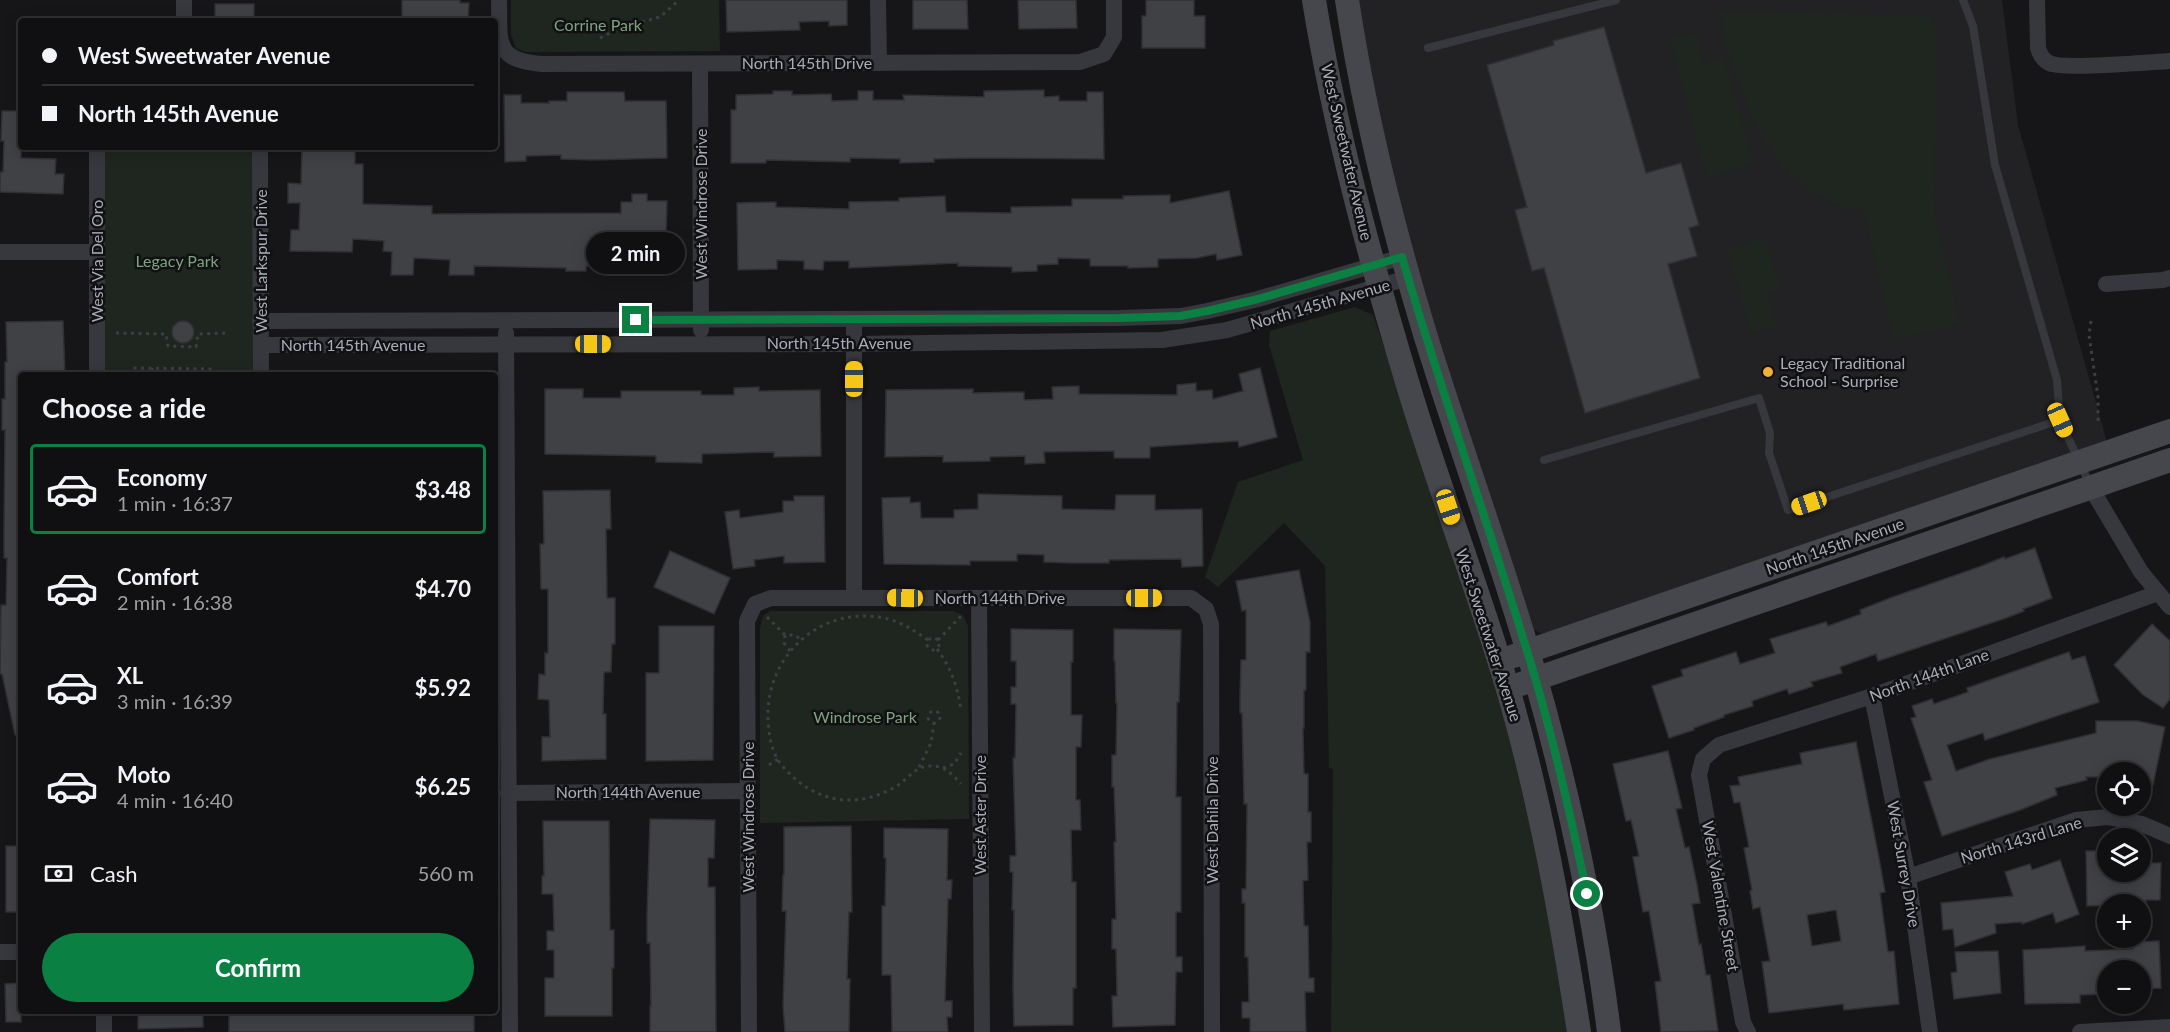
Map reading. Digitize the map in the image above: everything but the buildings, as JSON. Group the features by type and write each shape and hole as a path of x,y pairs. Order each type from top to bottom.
{"street":[{"path":"184,0 184,18"},
{"name":"North 145th Drive","path":"499,0 503,49 520,62 542,64 1080,62 1104,54 1114,37 1114,0"},
{"path":"878,0 879,63"},
{"name":"West Sweetwater Avenue","path":"1314,0 1343,148 1408,387 1508,688 1543,834 1579,1032"},
{"name":"West Sweetwater Avenue","path":"1347,0 1357,60 1386,194 1405,267 1528,652 1567,798 1601,970 1609,1032"},
{"path":"2037,0 2038,48 2044,60 2055,65 2068,66 2170,61"},
{"name":"West Windrose Drive","path":"700,64 701,344"},
{"name":"West Via Del Oro","path":"97,150 97,372"},
{"name":"West Larkspur Drive","path":"260,150 261,372"},
{"path":"0,252 97,252"},
{"name":"North 145th Avenue","path":"261,345 854,344 1162,340 1227,330 1405,267"},
{"name":"North 145th Avenue","path":"260,321 1137,318 1180,316 1377,276"},
{"path":"2106,284 2170,278"},
{"path":"854,319 854,598"},
{"path":"506,321 508,793 502,950 510,1032"},
{"name":"North 145th Avenue","path":"1499,660 2170,431"},
{"name":"North 145th Avenue","path":"1508,688 2170,460"},
{"path":"2091,488 2134,562 2170,607"},
{"name":"North 144th Lane","path":"1703,759 1719,745 1872,696 2158,593"},
{"name":"North 144th Drive","path":"754,604 771,598 1191,598 1206,609"},
{"name":"West Aster Drive","path":"979,599 982,1032"},
{"name":"West Windrose Drive","path":"749,1032 747,621 754,604"},
{"name":"West Dahila Drive","path":"1206,609 1211,624 1212,1032"},
{"name":"West Surrey Drive","path":"1872,696 1908,877 1930,1032"},
{"name":"West Valentine Street","path":"1703,759 1699,775 1743,1022 1748,1032"},
{"name":"North 144th Avenue","path":"508,793 748,791"},
{"name":"North 143rd Lane","path":"1908,877 2076,820 2108,817 2142,824 2170,836"},
{"path":"0,952 18,952"},
{"path":"104,1014 104,1032"},
{"path":"2080,1032 2170,1027"}],"lane":[{"path":"1428,48 1614,0"},
{"path":"1963,0 1973,26 1995,165 2056,380 2060,420 2091,488"},
{"path":"1544,460 1759,398 1770,433 1769,453 1788,510 2060,420"}],"path":[{"path":"600,38 622,27 660,17 679,0"},
{"path":"2091,321 2089,335 2098,397 2098,424"},
{"path":"116,333 166,334 168,346 196,347 198,334 228,333"},
{"path":"133,372 133,368 215,369 215,372"},
{"path":"152,368 153,372"},
{"path":"754,604 785,635 794,635 801,639"},
{"path":"937,649 938,640 963,613"},
{"path":"928,640 911,627 888,619 860,617 841,619 817,628 801,639 781,663 769,691 769,733 778,759 794,779 810,791 830,798 851,800 880,795 900,784 918,768 931,743 934,723 940,717 937,712 933,711 928,714 928,718 934,723"},
{"path":"785,635 784,643 790,651"},
{"path":"928,640 934,638 938,640"},
{"path":"928,640 929,649 937,649"},
{"path":"937,649 954,676 959,690 961,711"},
{"path":"943,768 954,764 961,753"},
{"path":"769,765 778,759"},
{"path":"918,768 932,765 943,768 952,773 961,784"}],"shaded area":[{"name":"Legacy Traditional School - Surprise","path":"1356,0 2002,0 2018,125 2107,442 1547,635 1538,632 1531,627 1425,302 1389,166"}],"green space":[{"name":"Corrine Park","path":"511,0 719,0 720,51 525,52 516,48 511,35"},
{"path":"1720,10 1929,16 1937,25 1934,212 1961,324 1894,340 1863,211 1845,209 1815,195 1783,168 1748,108 1724,44"},
{"path":"1695,32 1703,63 1724,57 1754,164 1707,178 1669,38"},
{"name":"Legacy Park","path":"101,150 253,150 253,372 101,372"},
{"path":"1766,238 1780,289 1767,293 1777,327 1751,334 1727,249"},
{"path":"1355,307 1373,315 1497,675 1512,728 1573,1032 1331,1032 1333,769 1329,768 1325,566 1284,523 1218,587 1205,577 1238,482 1303,460 1269,345 1270,331"},
{"name":"Windrose Park","path":"770,611 953,611 963,615 968,626 969,819 760,823 760,628 763,616"}],"place":[{"name":"Legacy Traditional School - Surprise","path":"1768,372"}],"route":[{"path":"636,320 1180,316 1258,299 1402,257 1528,652 1563,782 1587,894"}]}
